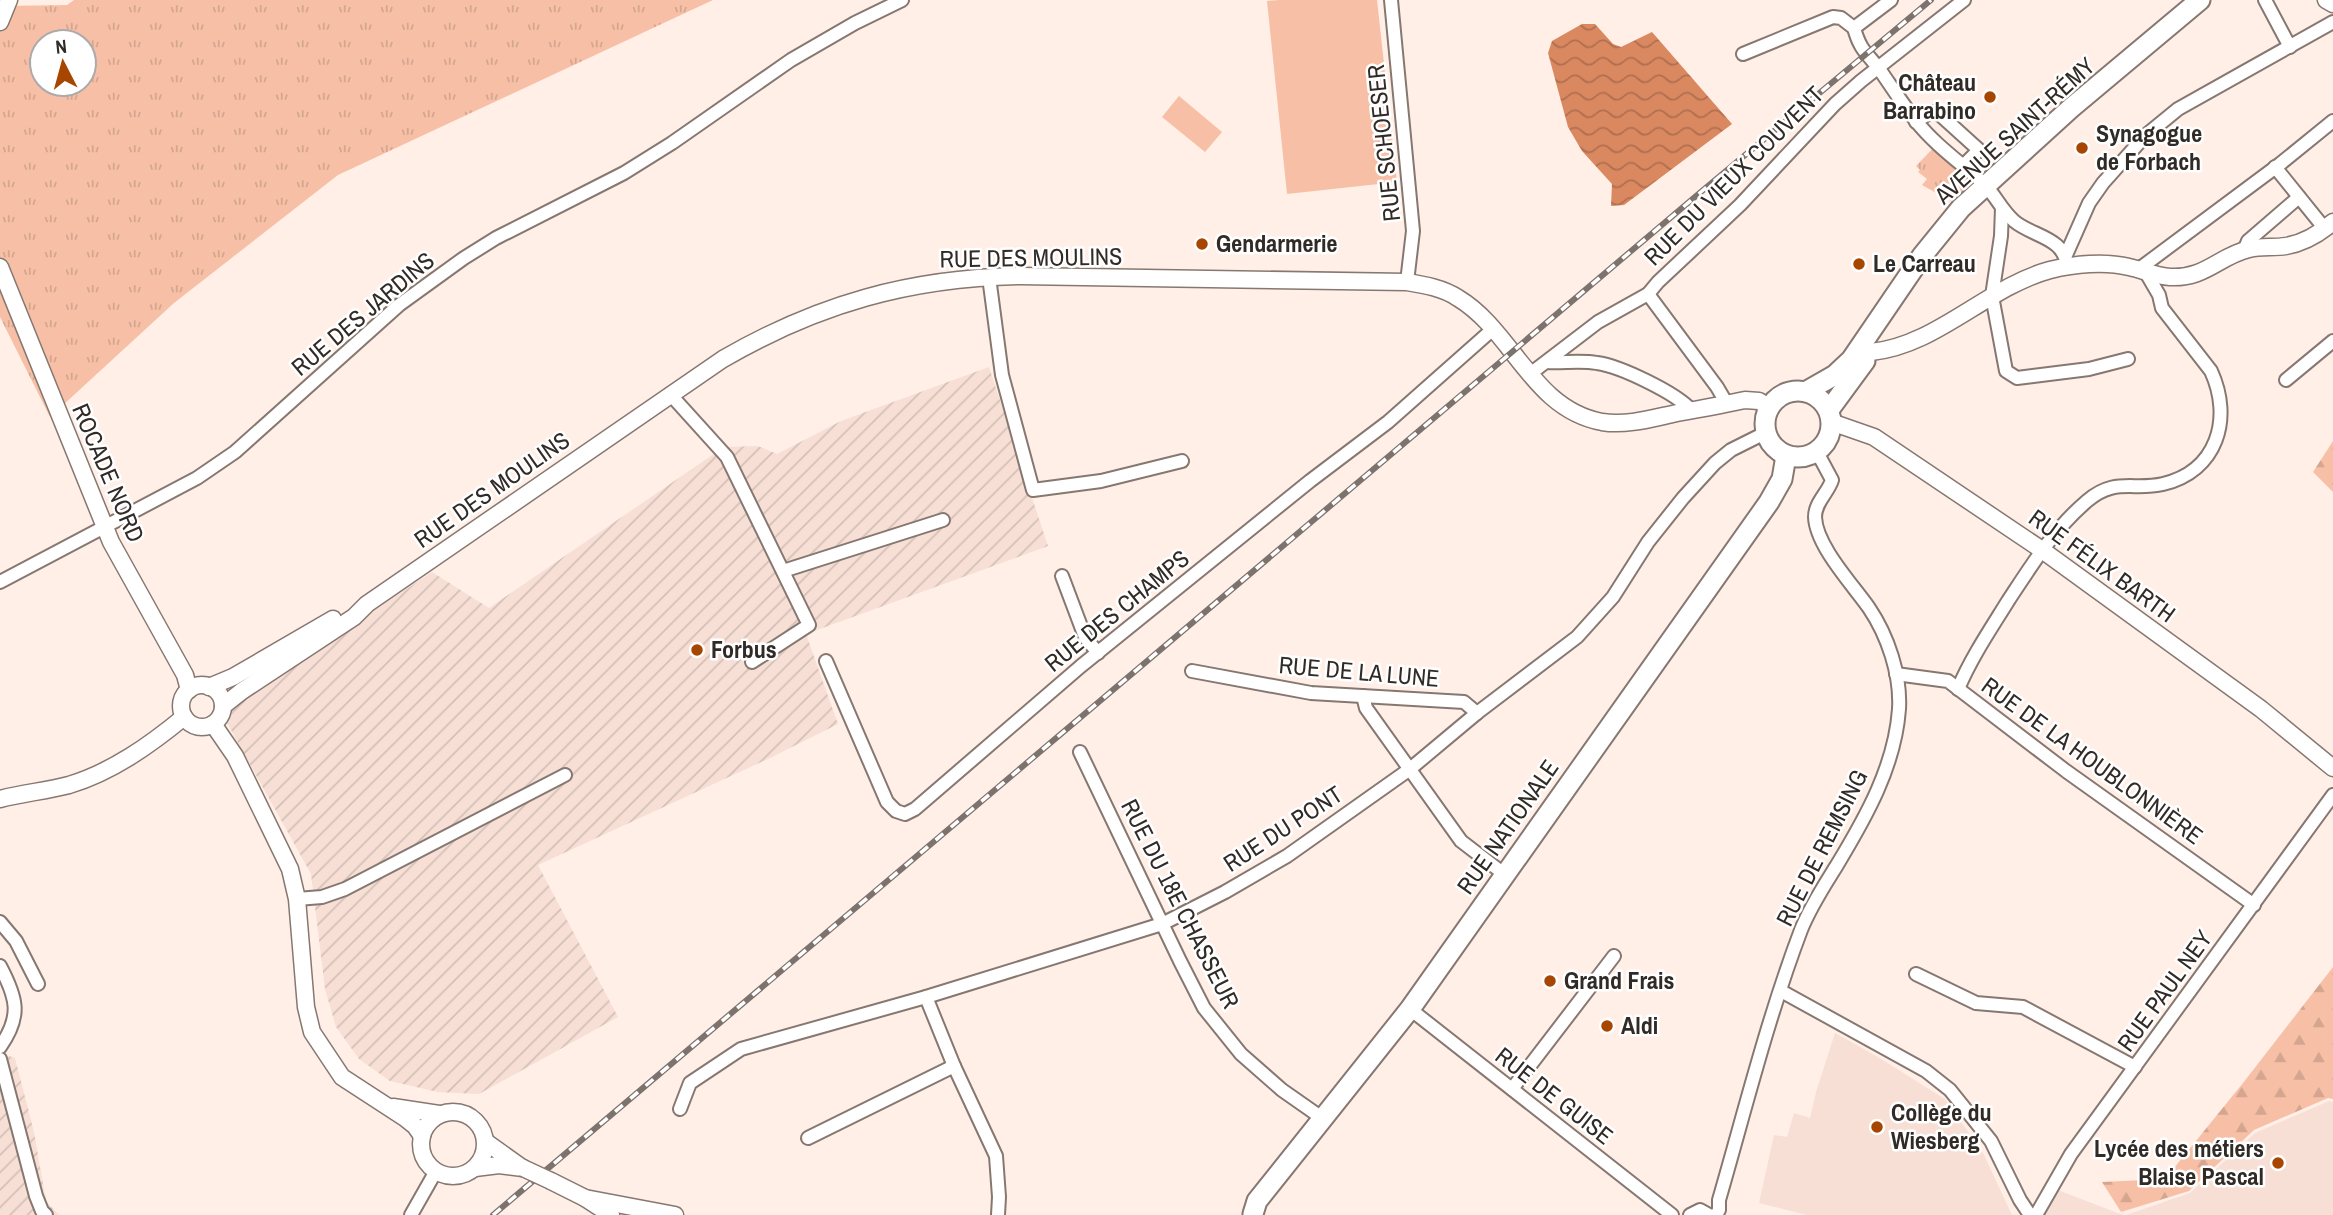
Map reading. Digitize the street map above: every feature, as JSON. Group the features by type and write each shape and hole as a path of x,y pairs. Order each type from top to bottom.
{"main road":[{"path":"0,22 9,0"},
{"name":"AVENUE SAINT-RÉMY","path":"1807,391 1816,388 1843,369 1922,256 1961,208 2071,108 2200,0"},
{"path":"2326,0 2333,4"},
{"path":"1871,352 1884,351 1908,343 1992,296 2067,261 2104,264 2149,280 2193,276 2244,251 2288,246 2312,238 2329,225"},
{"name":"ROCADE NORD","path":"0,267 104,527 131,581 185,675 189,690"},
{"name":"RUE DES MOULINS","path":"209,687 367,604 670,394 745,346 824,311 918,284 989,277 1407,282 1436,288 1458,298 1477,312 1556,401 1579,414 1602,422 1629,422 1753,400 1769,407"},
{"name":"AVENUE SAINT-RÉMY","path":"1830,416 1871,352 1882,315"},
{"path":"1807,391 1819,398 1830,416 1831,432 1816,452 1808,456 1786,456 1770,442 1765,433 1765,419 1769,407 1777,397 1788,392 1807,391"},
{"name":"RUE FÉLIX BARTH","path":"1830,416 1874,437 2042,550 2261,709 2333,768"},
{"name":"RUE NATIONALE","path":"1250,1215 1257,1201 1410,1009 1769,502 1782,479 1786,456"},
{"name":"RUE DES MOULINS","path":"223,706 354,617 367,604"},
{"path":"202,685 209,687 219,694 222,713 213,724 200,727 188,722 181,705 189,690 202,685"},
{"path":"0,799 69,785 121,762 184,717"},
{"path":"213,724 235,757 289,869 297,899 306,1007 312,1032 342,1077 415,1126 422,1136 423,1156 436,1171 457,1176 475,1168 499,1165 523,1168"},
{"path":"387,1106 439,1114"},
{"path":"422,1136 431,1120 439,1114 449,1111 470,1116 484,1131 486,1142 485,1151 475,1168"},
{"path":"486,1142 523,1168 585,1198 611,1215"},
{"path":"585,1198 671,1215"}],"street":[{"name":"RUE DES JARDINS","path":"0,582 197,478 235,452 399,305 464,258 496,238 624,173 791,60 855,23 902,0"},
{"name":"RUE SCHOESER","path":"1391,0 1413,231 1407,282"},
{"path":"1854,28 1891,0"},
{"name":"RUE DU VIEUX COUVENT","path":"1530,374 1598,322 1648,294 1740,205 1835,104 1964,0"},
{"path":"2265,0 2290,47"},
{"path":"1744,54 1833,18 1841,18 1854,28 1859,46 1916,122 1986,185 2015,222 2058,246 2067,261"},
{"path":"2067,261 2090,203 2103,183 2145,136 2178,109 2333,22"},
{"path":"1916,122 1930,112 1937,112 1979,150 1964,165"},
{"path":"2149,280 2275,167 2333,121"},
{"path":"2275,167 2299,197 2329,225"},
{"path":"2244,251 2248,241 2299,197"},
{"path":"2002,208 2001,236 1992,296 2006,370 2017,378 2089,369 2128,359"},
{"path":"989,277 1002,375 1033,490 1101,481 1182,461"},
{"path":"2149,280 2168,277"},
{"path":"1958,689 1970,662 2042,550 2087,500 2103,490 2123,485 2163,484 2190,474 2208,457 2216,441 2222,414 2216,383 2211,371 2162,307 2149,280"},
{"path":"1648,294 1727,404"},
{"name":"RUE DES CHAMPS","path":"827,661 887,802 896,811 905,814 915,809 1098,653 1310,481 1388,422 1493,329"},
{"path":"2286,380 2333,341"},
{"path":"1547,362 1604,364 1645,381 1682,401 1691,410"},
{"path":"670,394 727,457 809,625 752,662"},
{"name":"RUE DU PONT","path":"680,1109 690,1083 741,1049 926,997 1162,924 1226,892 1287,856 1410,769 1477,713 1577,637 1613,597 1648,542 1714,463 1731,450 1765,433"},
{"name":"RUE DE REMSING","path":"1710,1214 1719,1210 1719,1200 1801,929 1811,907 1864,819 1893,753 1899,706 1896,674 1888,647 1875,619 1833,560 1818,530 1815,517 1818,503 1832,480 1816,452"},
{"path":"783,571 943,520"},
{"name":"RUE DES CHAMPS","path":"1062,576 1085,637 1098,653"},
{"name":"RUE DE LA LUNE","path":"1192,671 1311,694 1464,702 1477,713"},
{"name":"RUE DE LA HOUBLONNIÈRE","path":"1896,674 1948,681 2066,771 2254,905"},
{"path":"1363,696 1366,708 1461,841 1504,874"},
{"name":"RUE DU 18E CHASSEUR","path":"1080,752 1204,1008 1241,1054 1282,1090 1322,1118"},
{"path":"297,899 322,897 345,889 565,775"},
{"name":"RUE PAUL NEY","path":"2033,1215 2071,1154 2333,795"},
{"path":"0,922 16,942 38,984"},
{"path":"1512,1089 1614,956"},
{"path":"0,966 17,1007 12,1030 0,1047"},
{"path":"1916,974 1976,1003 2023,1007 2135,1067"},
{"path":"1781,991 1926,1071 1950,1090 1991,1141 2020,1200 2033,1215"},
{"path":"926,997 954,1066 996,1156 998,1215"},
{"name":"RUE DE GUISE","path":"1410,1009 1672,1215"},
{"path":"0,1059 36,1196 46,1215"},
{"path":"808,1138 954,1066"},
{"path":"411,1215 436,1171"},
{"path":"1690,1215 1696,1211 1710,1214"}],"shaded area":[{"path":"989,367 1048,546 806,634 838,724 538,865 618,1017 479,1094 438,1092 390,1081 359,1059 336,1027 325,989 311,874 226,721 232,705 432,572 489,608 724,447 758,446 777,454 841,421"},
{"name":"Collège du Wiesberg","path":"1835,1033 1945,1099 1983,1153 2012,1215 1807,1215 1759,1203 1774,1135 1787,1137 1794,1113 1810,1118"},
{"path":"0,1053 15,1058 34,1132 46,1201 59,1215 0,1215"},
{"name":"Lycée des métiers Blaise Pascal","path":"2329,1101 2333,1102 2333,1215 2126,1215 2190,1193 2255,1133"},
{"name":"Lycée des métiers Blaise Pascal","path":"2055,1189 2123,1215 2042,1215"}],"green space":[{"path":"74,0 713,0 338,175 174,303 50,417 0,317 0,6 67,5"},
{"path":"1377,0 1397,182 1287,194 1267,1"},
{"path":"1179,96 1222,132 1205,152 1162,117"},
{"path":"1938,143 1980,182 1958,205 1922,185 1927,179 1918,172 1920,170 1916,166"},
{"path":"2333,441 2333,492 2313,472"},
{"path":"2333,967 2333,1099 2328,1098 2254,1130 2189,1191 2121,1212 2102,1182 2165,1179"}],"water":[{"path":"1582,24 1595,24 1613,44 1621,47 1652,32 1732,124 1624,205 1611,206 1612,184 1582,151 1568,127 1548,53 1552,41"}],"railway":[{"path":"493,1215 1931,0"}],"place":[{"name":"Château Barrabino","path":"1990,97"},
{"name":"Synagogue de Forbach","path":"2082,148"},
{"name":"Gendarmerie","path":"1202,244"},
{"name":"Le Carreau","path":"1859,264"},
{"name":"Forbus","path":"697,650"},
{"name":"Grand Frais","path":"1550,981"},
{"name":"Aldi","path":"1607,1026"},
{"name":"Collège du Wiesberg","path":"1877,1127"},
{"name":"Lycée des métiers Blaise Pascal","path":"2278,1163"}]}
